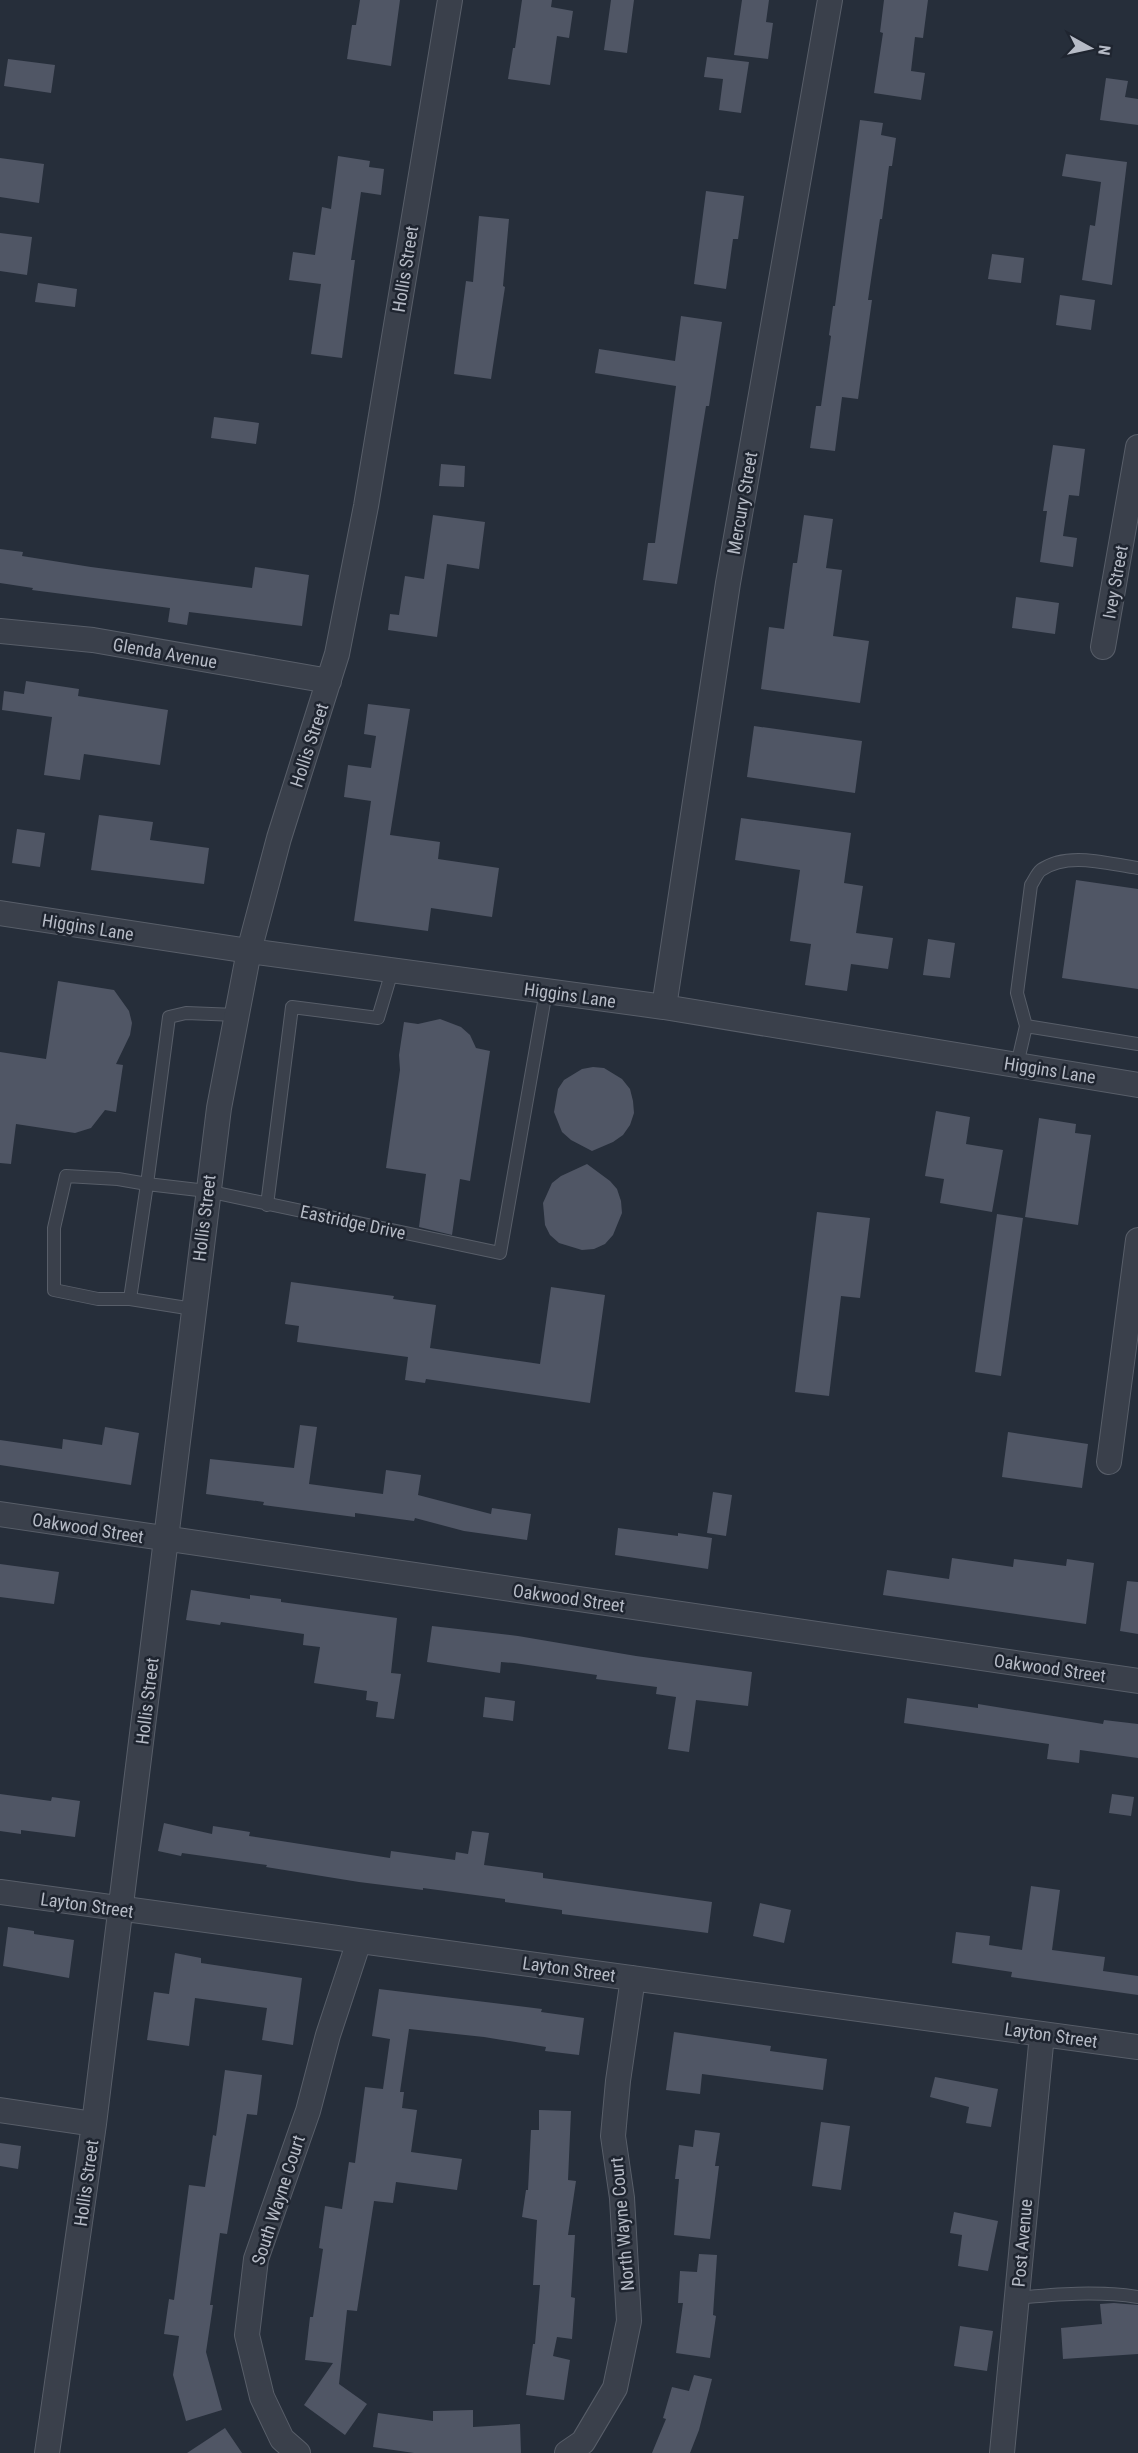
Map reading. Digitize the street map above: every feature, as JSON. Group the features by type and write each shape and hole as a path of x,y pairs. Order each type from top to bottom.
{"street":[{"name":"Hollis Street","path":"47,2453 94,2124 168,1540 193,1309 219,1107 249,951 279,838 337,654 366,506 450,0"},
{"name":"Mercury Street","path":"664,1007 728,582 830,0"},
{"name":"Ivey Street","path":"1103,647 1138,447"},
{"name":"Glenda Avenue","path":"0,631 93,640 329,681"},
{"name":"Higgins Lane","path":"0,913 249,951 664,1007 1138,1085"},
{"path":"1108,1462 1138,1240"},
{"name":"Oakwood Street","path":"0,1514 1138,1681"},
{"name":"Layton Street","path":"0,1893 1138,2047"},
{"name":"South Wayne Court","path":"298,2453 282,2439 262,2397 247,2335 256,2259 308,2111 328,2034 359,1941"},
{"name":"North Wayne Court","path":"567,2453 583,2442 615,2388 629,2321 622,2198 613,2136 618,2081 633,1978"},
{"name":"Post Avenue","path":"1002,2453 1042,2034"},
{"path":"0,2110 94,2124"}],"lane":[{"path":"1017,1065 1026,1026 1017,993 1031,885 1040,870 1078,860 1138,868"},
{"path":"267,1205 292,1007 378,1018 392,971"},
{"name":"Eastridge Drive","path":"130,1299 98,1299 54,1290 54,1228 66,1176 118,1179 207,1191 500,1253 546,991"},
{"path":"193,1309 130,1299 169,1017 186,1013 237,1015"},
{"path":"1026,1026 1138,1044"},
{"path":"1017,2298 1062,2293 1098,2293 1138,2297"}],"building":[{"path":"360,0 400,0 391,66 347,59 352,25 356,25"},
{"path":"522,0 552,0 551,7 573,11 569,38 557,36 550,85 508,79"},
{"path":"611,0 634,0 627,53 604,50"},
{"path":"742,0 769,0 766,22 773,23 768,59 734,55"},
{"path":"884,0 928,0 923,38 915,37 911,71 925,73 921,100 874,93 883,33 880,32"},
{"path":"707,57 749,62 741,113 719,110 723,79 704,77"},
{"path":"8,59 55,65 51,93 4,86"},
{"path":"1106,78 1128,81 1125,97 1138,99 1138,125 1100,120"},
{"path":"860,120 883,123 881,135 896,138 892,166 889,166 868,300 872,300 858,399 842,397 835,451 810,448 816,406 821,406"},
{"path":"1066,154 1127,162 1112,285 1082,280 1090,225 1095,226 1101,182 1062,176"},
{"path":"338,156 370,161 369,167 384,169 381,195 361,192 351,260 355,260 342,358 311,354 321,284 289,280 293,252 315,255 322,207 331,209"},
{"path":"0,158 44,164 39,203 0,197"},
{"path":"706,191 744,196 738,239 733,239 726,289 694,284"},
{"path":"479,216 509,219 503,286 505,287 491,379 454,374 466,281 473,282"},
{"path":"0,233 32,237 27,275 0,271"},
{"path":"992,254 1024,258 1021,283 988,279"},
{"path":"38,283 77,289 75,307 35,302"},
{"path":"1060,295 1095,300 1091,330 1056,325"},
{"path":"681,316 722,322 677,584 643,580 648,543 655,543 676,386 595,373 599,349 675,361"},
{"path":"214,417 259,423 256,444 211,438"},
{"path":"1053,445 1085,449 1079,496 1069,495 1063,536 1077,538 1073,567 1040,562 1047,511 1043,511"},
{"path":"441,464 465,466 464,487 439,486"},
{"path":"433,515 485,522 479,569 447,564 437,637 388,630 390,614 399,615 405,576 424,579"},
{"path":"804,515 833,519 826,568 842,570 833,636 869,641 860,703 761,689 769,627 784,629 793,563 797,563"},
{"path":"0,549 23,552 22,556 91,567 252,588 255,567 309,575 302,626 189,612 187,625 168,622 170,608 32,590 33,588 0,583"},
{"path":"1016,597 1059,603 1055,634 1012,628"},
{"path":"26,681 79,689 78,696 168,710 160,765 84,754 80,780 44,775 52,717 2,710 4,691 24,694"},
{"path":"368,704 410,709 390,835 440,842 438,859 499,868 492,917 431,908 428,931 354,921 371,801 344,797 348,765 371,768 376,736 364,734"},
{"path":"754,726 862,741 855,793 747,777"},
{"path":"99,815 153,822 150,840 209,848 204,884 91,870"},
{"path":"741,818 851,833 844,883 863,886 856,933 893,938 888,969 851,964 847,991 805,985 811,944 790,941 800,870 735,860"},
{"path":"17,829 45,833 40,867 12,863"},
{"path":"1076,880 1138,889 1138,989 1062,978"},
{"path":"928,939 955,943 950,978 923,975"},
{"path":"58,981 114,990 129,1011 132,1023 130,1035 116,1064 123,1065 116,1112 105,1110 91,1128 75,1133 16,1124 11,1164 0,1163 0,1052 46,1059"},
{"path":"440,1019 461,1027 470,1035 476,1048 490,1051 470,1181 460,1179 452,1235 419,1227 426,1174 386,1168 400,1070 399,1055 404,1022 418,1024"},
{"path":"604,1068 622,1079 630,1089 634,1113 623,1135 592,1151 571,1140 562,1132 554,1112 558,1089 564,1080 582,1069"},
{"path":"936,1111 970,1117 966,1144 1003,1150 992,1212 940,1203 944,1179 925,1176"},
{"path":"1039,1118 1076,1124 1075,1133 1091,1135 1078,1225 1025,1217"},
{"path":"587,1164 617,1189 622,1213 613,1235 605,1244 594,1249 582,1250 559,1243 550,1235 545,1225 543,1203 552,1183 561,1176"},
{"path":"817,1212 870,1218 860,1298 841,1296 829,1396 795,1392"},
{"path":"997,1214 1023,1218 1001,1376 975,1372"},
{"path":"291,1282 394,1296 393,1299 436,1305 430,1348 540,1364 551,1287 605,1295 590,1403 426,1379 425,1383 405,1380 408,1357 297,1342 299,1326 285,1324"},
{"path":"300,1425 317,1427 309,1484 383,1494 386,1470 421,1475 418,1495 491,1514 492,1508 531,1514 527,1540 464,1531 415,1518 414,1521 355,1513 355,1517 263,1505 264,1502 206,1494 210,1459 294,1468"},
{"path":"105,1427 139,1433 131,1485 0,1465 0,1440 62,1449 63,1439 102,1445"},
{"path":"1008,1432 1088,1444 1082,1488 1002,1477"},
{"path":"713,1492 732,1495 726,1536 707,1533"},
{"path":"618,1528 712,1538 708,1569 615,1555"},
{"path":"952,1558 1013,1567 1014,1559 1066,1566 1067,1559 1094,1563 1086,1624 883,1595 887,1570 949,1579"},
{"path":"0,1564 59,1572 54,1604 0,1597"},
{"path":"1127,1581 1138,1582 1138,1634 1120,1631"},
{"path":"191,1590 250,1599 250,1595 281,1599 281,1602 397,1618 391,1673 401,1674 394,1719 376,1717 378,1702 366,1700 367,1691 314,1683 320,1647 303,1645 304,1634 221,1622 220,1625 186,1620"},
{"path":"432,1626 518,1636 636,1656 752,1672 748,1706 696,1700 689,1752 668,1749 676,1697 656,1694 657,1687 596,1679 597,1675 514,1663 501,1662 500,1673 427,1662"},
{"path":"485,1697 515,1701 513,1721 483,1717"},
{"path":"907,1698 978,1708 978,1704 1103,1724 1104,1720 1138,1724 1138,1758 1080,1750 1079,1763 1047,1759 1049,1744 904,1723"},
{"path":"0,1794 51,1801 52,1797 80,1801 75,1837 21,1830 21,1834 0,1831"},
{"path":"1112,1794 1134,1797 1131,1816 1109,1813"},
{"path":"164,1823 212,1834 213,1826 250,1832 249,1836 390,1858 391,1851 455,1860 456,1852 468,1854 472,1831 489,1833 484,1865 543,1873 543,1878 712,1902 708,1933 562,1914 562,1910 505,1902 505,1899 359,1882 266,1867 267,1865 182,1853 181,1856 158,1851"},
{"path":"1031,1886 1060,1890 1052,1950 1105,1957 1103,1971 1138,1976 1138,1995 1011,1977 1012,1972 952,1963 956,1932 990,1936 989,1945 1022,1950"},
{"path":"760,1903 791,1910 784,1943 753,1936"},
{"path":"8,1927 34,1931 34,1934 74,1940 69,1978 3,1966"},
{"path":"175,1953 201,1958 201,1963 302,1978 293,2045 262,2040 267,2008 195,1998 189,2046 147,2040 154,1992 169,1994"},
{"path":"379,1989 542,2009 541,2012 584,2018 579,2055 545,2051 546,2047 484,2037 409,2029 400,2092 404,2092 402,2108 417,2110 411,2152 462,2159 457,2190 396,2182 393,2203 374,2201 357,2311 347,2310 339,2384 367,2404 345,2435 304,2405 333,2363 305,2360 310,2317 313,2317 323,2249 319,2248 325,2206 342,2209 349,2162 355,2163 365,2087 383,2089 390,2039 372,2036"},
{"path":"674,2032 771,2046 770,2051 827,2059 823,2090 702,2074 700,2094 666,2090"},
{"path":"225,2070 262,2075 257,2115 247,2114 227,2234 220,2233 210,2305 213,2305 206,2352 222,2410 186,2421 173,2375 179,2336 164,2334 169,2299 174,2300 189,2185 205,2187 213,2135 216,2136"},
{"path":"935,2077 998,2089 991,2127 966,2123 969,2107 930,2097"},
{"path":"539,2110 571,2111 568,2180 576,2181 568,2235 575,2235 571,2297 575,2298 572,2339 557,2337 553,2356 570,2360 564,2400 526,2395 533,2344 535,2344 540,2285 533,2285 537,2220 522,2217 526,2190 528,2190 531,2130 539,2130"},
{"path":"821,2122 850,2126 841,2190 812,2186"},
{"path":"695,2130 720,2133 715,2166 719,2166 710,2239 674,2235 679,2179 675,2179 679,2145 693,2147"},
{"path":"0,2143 21,2146 18,2169 0,2166"},
{"path":"954,2212 998,2221 988,2271 958,2266 962,2235 950,2233"},
{"path":"699,2254 717,2255 713,2315 716,2316 710,2358 676,2353 683,2303 678,2303 680,2271 697,2272"},
{"path":"1100,2304 1138,2305 1138,2354 1063,2359 1061,2328 1102,2324"},
{"path":"960,2326 993,2331 987,2371 954,2366"},
{"path":"694,2375 712,2379 699,2430 690,2453 652,2453 666,2419 663,2418 672,2387 689,2391"},
{"path":"473,2410 473,2427 520,2424 521,2453 414,2453 373,2447 378,2413 433,2421 433,2411"},
{"path":"225,2428 242,2453 187,2453"}]}
